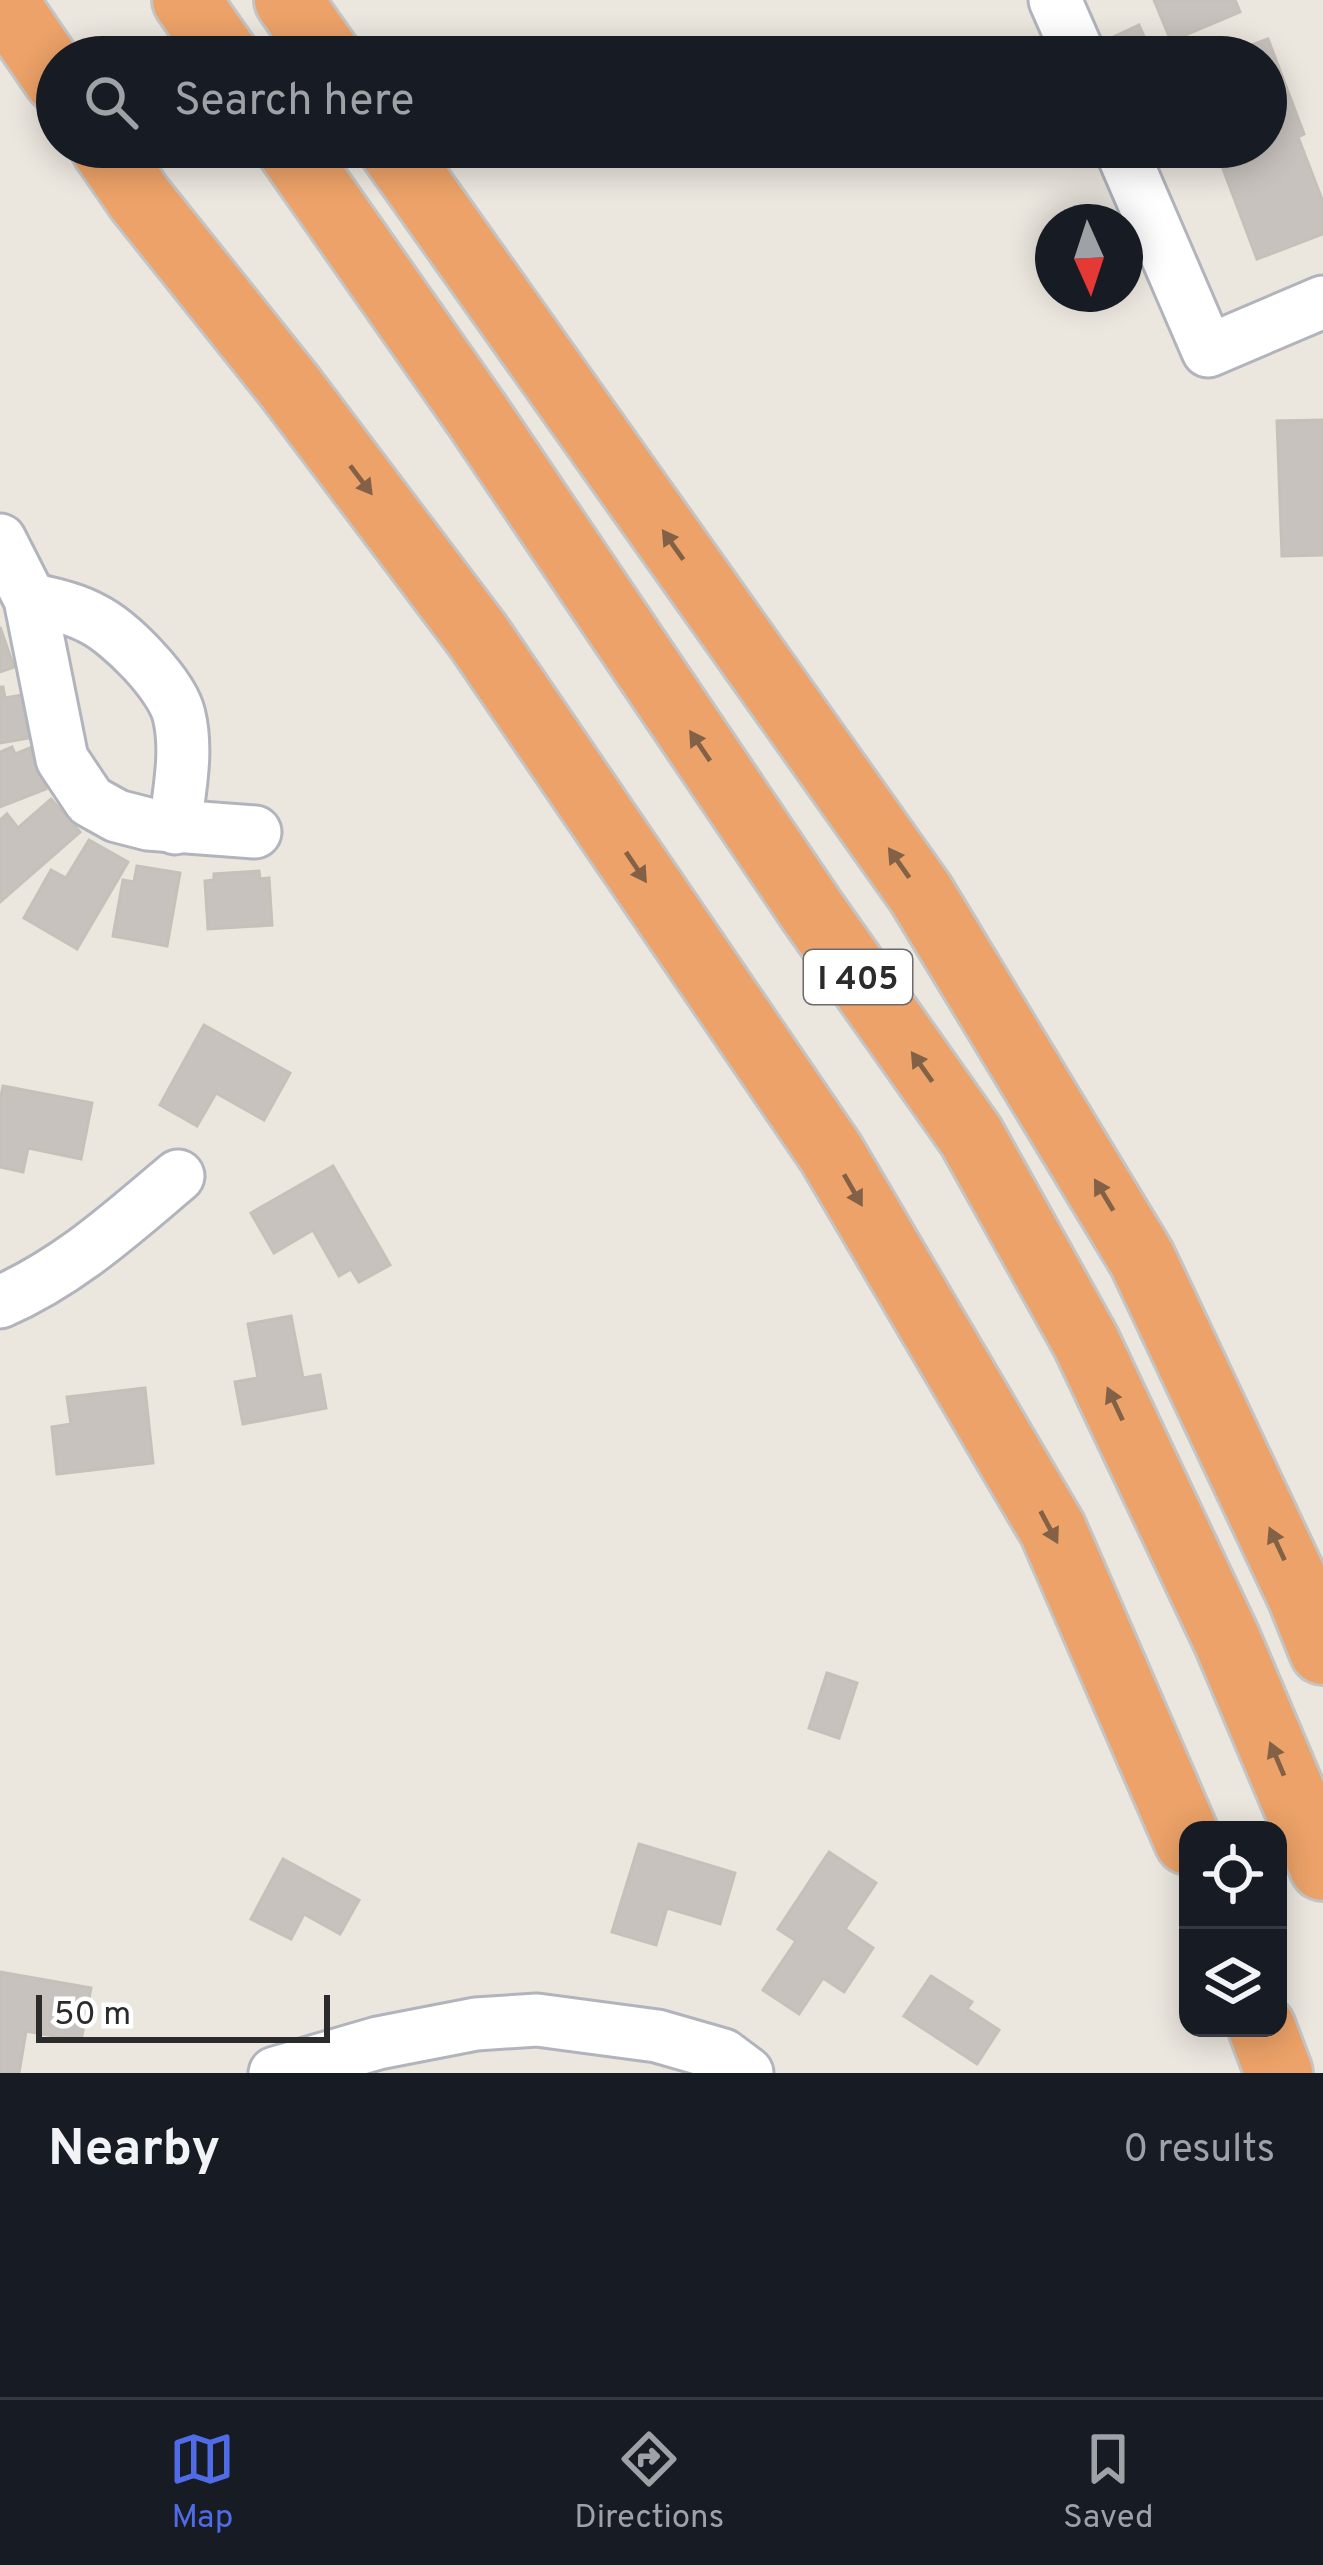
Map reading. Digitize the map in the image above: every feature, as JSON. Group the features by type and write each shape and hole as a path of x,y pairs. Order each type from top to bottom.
{"highway":[{"path":"3,0 36,48"},
{"path":"32,0 52,36"},
{"path":"186,0 211,36"},
{"path":"288,0 313,36"},
{"path":"0,59 36,99"},
{"path":"97,168 290,387"},
{"path":"121,168 478,636 831,1153 1053,1531 1179,1821"},
{"name":"I 405","path":"304,168 970,1136 1086,1342 1227,1640 1323,1867"},
{"path":"406,168 921,894 1142,1258 1323,1651"},
{"path":"1266,2037 1280,2073"}],"street":[{"path":"1055,0 1071,36"},
{"path":"1129,168 1208,351 1323,302"},
{"path":"0,540 30,599 62,759 90,801 117,817 175,828 255,832"},
{"path":"30,599 96,620 157,674 169,691 178,710 183,748 175,828"},
{"path":"0,1302 78,1260 178,1176"},
{"path":"274,2073 378,2043 457,2027 537,2020 657,2036 735,2064"}],"building":[{"path":"1154,0 1235,0 1240,12 1183,36 1169,36"},
{"path":"1139,25 1144,36 1115,36"},
{"path":"1287,89 1304,134 1298,137 1323,202 1323,234 1257,259 1223,169 1287,168"},
{"path":"1323,420 1323,555 1282,556 1277,421"},
{"path":"0,627 14,667 0,672"},
{"path":"0,687 5,698 22,695 29,738 0,743"},
{"path":"12,747 15,754 30,748 46,789 0,807 0,752"},
{"path":"51,799 80,832 0,902 0,820 7,814 18,828"},
{"path":"89,840 128,862 77,949 24,918 51,870 66,878"},
{"path":"137,866 180,873 167,946 113,936 123,880 134,882"},
{"path":"259,871 260,879 269,878 272,925 208,929 205,881 214,880 214,874"},
{"path":"204,1025 290,1073 264,1120 216,1093 197,1126 160,1105"},
{"path":"3,1086 92,1103 81,1159 28,1148 23,1172 0,1167"},
{"path":"333,1166 390,1265 359,1282 351,1269 339,1276 313,1230 274,1253 251,1213"},
{"path":"291,1316 303,1378 320,1375 326,1408 243,1424 235,1382 258,1378 248,1324"},
{"path":"145,1388 153,1463 57,1474 52,1427 71,1424 67,1397"},
{"path":"827,1673 857,1683 839,1738 809,1728"},
{"path":"639,1844 735,1873 720,1924 667,1908 656,1945 612,1932"},
{"path":"829,1852 876,1883 845,1929 873,1948 844,1992 823,1978 799,2014 763,1990 796,1941 778,1929"},
{"path":"283,1859 359,1900 340,1934 304,1914 291,1939 251,1919"},
{"path":"0,1972 91,1988 81,2041 26,2031 19,2073 0,2073"},
{"path":"931,1976 972,2002 967,2009 999,2030 977,2064 904,2016"}]}
